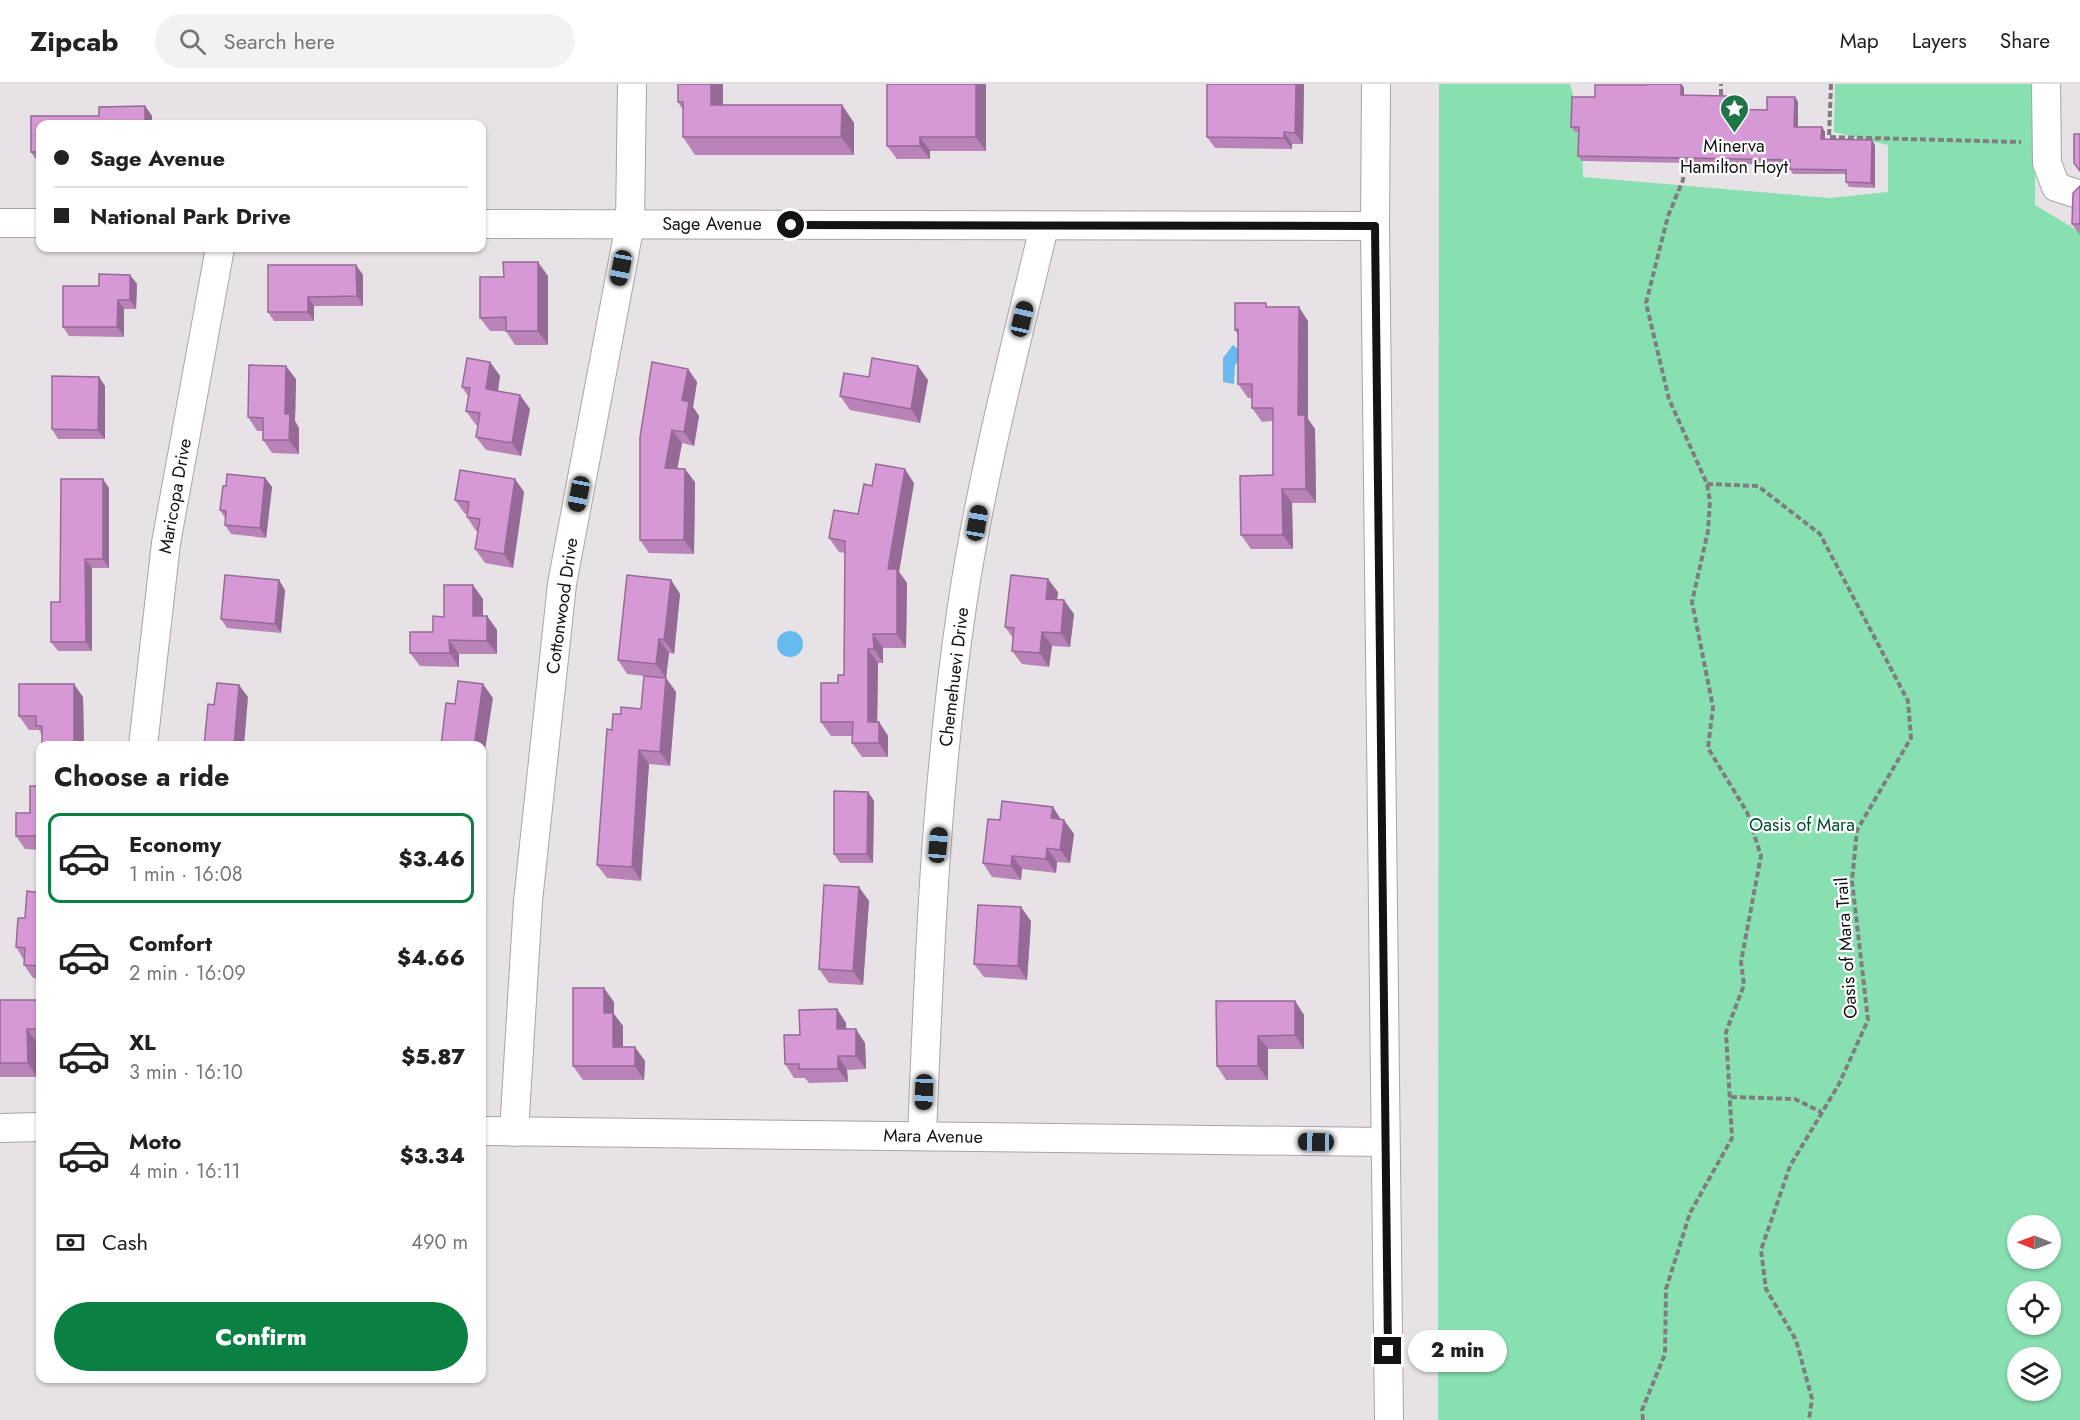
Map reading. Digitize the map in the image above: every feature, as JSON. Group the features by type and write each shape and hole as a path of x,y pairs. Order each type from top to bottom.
{"street":[{"name":"Cottonwood Drive","path":"514,1132 528,901 562,584 630,224 632,84"},
{"path":"1376,84 1375,226 1389,1420"},
{"path":"2046,84 2047,164 2056,187 2078,194"},
{"path":"0,223 36,223"},
{"name":"Sage Avenue","path":"486,224 1375,226"},
{"name":"Chemehuevi Drive","path":"922,1136 930,936 947,732 962,606 984,482 1044,226"},
{"name":"Maricopa Drive","path":"144,741 166,543 219,252"},
{"path":"0,1128 36,1126"},
{"name":"Mara Avenue","path":"486,1131 1384,1142"}],"path":[{"path":"1721,84 1721,95"},
{"path":"1831,84 1829,137 2047,142"},
{"path":"1643,1420 1642,1410 1665,1354 1666,1289 1690,1213 1732,1138 1726,1032 1744,985 1741,962 1761,856 1747,812 1708,748 1713,707 1692,602 1708,531 1710,501 1707,484 1669,399 1646,303 1668,216 1683,180 1684,163"},
{"name":"Oasis of Mara Trail","path":"1707,484 1758,486 1820,534 1908,701 1911,738 1857,830 1852,881 1868,1020 1839,1084 1790,1166 1761,1250 1766,1289 1796,1340 1812,1399 1809,1420"},
{"path":"1731,1097 1795,1099 1821,1112"}],"green space":[{"name":"Oasis of Mara","path":"1439,84 1570,84 1575,102 1575,131 1582,132 1583,177 1830,198 1888,192 1888,145 1834,132 1835,84 2035,84 2035,205 2080,232 2080,1420 1438,1420"}],"water":[{"path":"1233,345 1245,355 1235,365 1234,384 1223,382 1223,358"},
{"path":"790,631 799,635 803,644 799,653 790,657 781,653 777,644 781,635"}],"building":[{"path":"678,84 711,84 711,105 842,105 841,137 683,137 683,102 678,102"},
{"path":"887,84 976,84 976,137 920,137 920,146 887,146"},
{"path":"1207,84 1296,84 1295,133 1284,132 1284,138 1207,137"},
{"path":"1681,84 1681,95 1726,96 1725,109 1767,110 1767,97 1795,97 1794,127 1822,127 1821,139 1872,140 1871,183 1846,182 1846,170 1790,169 1790,160 1578,156 1579,127 1571,127 1572,97 1595,97 1595,85"},
{"path":"145,106 145,120 36,120 36,152 31,152 31,116 99,116 99,107"},
{"path":"2074,134 2080,134 2080,171 2074,163"},
{"path":"2080,186 2080,224 2072,224 2073,193"},
{"path":"503,262 538,262 538,331 506,331 506,317 480,318 480,277 504,277"},
{"path":"268,265 356,265 357,296 308,297 308,312 268,312"},
{"path":"99,274 130,275 130,300 118,300 117,327 63,327 63,286 99,286"},
{"path":"1235,303 1266,303 1266,307 1299,307 1298,415 1305,415 1306,489 1282,489 1283,535 1241,535 1240,476 1273,475 1273,408 1252,408 1252,384 1238,384 1238,329 1235,330"},
{"path":"467,358 490,362 486,389 520,395 512,443 476,437 480,413 466,411 470,388 462,387"},
{"path":"872,358 918,366 911,409 840,396 844,373 869,377"},
{"path":"652,362 688,369 682,400 689,402 684,432 672,430 665,468 685,469 684,540 640,540 640,437"},
{"path":"249,365 286,366 285,414 290,414 289,440 263,440 263,418 248,417"},
{"path":"52,376 99,377 98,430 52,429"},
{"path":"876,464 905,469 888,569 897,569 897,634 873,634 874,649 868,649 868,722 879,722 879,743 852,743 853,722 821,722 821,683 838,683 838,675 844,675 845,541 829,538 834,510 858,514 864,484 872,486"},
{"path":"460,470 515,479 504,554 475,549 480,519 467,517 469,502 455,500"},
{"path":"227,474 265,478 260,528 225,525 226,511 220,510"},
{"path":"61,479 103,479 103,559 85,559 86,642 51,642 51,602 60,602"},
{"path":"225,575 279,580 275,624 221,619"},
{"path":"627,575 671,580 664,640 659,639 656,664 618,660"},
{"path":"1011,575 1048,579 1046,599 1064,600 1061,633 1042,632 1040,653 1012,651 1014,628 1005,627"},
{"path":"444,585 473,585 473,616 487,616 487,641 449,640 450,653 410,653 410,632 433,632 433,616 444,617"},
{"path":"644,676 666,678 660,752 639,750 632,867 597,865 607,729 612,730 613,714 621,714 621,707 641,709"},
{"path":"458,681 483,684 475,741 442,741 446,703 455,704"},
{"path":"217,683 239,685 234,741 204,741 208,704 214,705"},
{"path":"19,684 74,684 74,741 42,741 42,726 36,726 36,716 19,716"},
{"path":"30,786 36,786 36,836 16,836 16,813 30,813"},
{"path":"834,791 868,792 867,854 834,854"},
{"path":"1002,801 1053,807 1051,818 1064,820 1060,850 1047,848 1046,859 1012,856 1011,866 983,863 988,819 1000,820"},
{"path":"824,885 859,887 853,971 819,969"},
{"path":"27,891 36,892 36,966 24,965 25,948 16,947 18,918 25,918"},
{"path":"978,905 1021,907 1018,966 974,964"},
{"path":"573,988 604,988 604,1013 613,1013 613,1047 635,1047 635,1066 573,1066"},
{"path":"0,1000 36,1000 36,1029 27,1029 28,1063 0,1063"},
{"path":"1216,1001 1295,1001 1295,1035 1258,1036 1258,1066 1217,1066"},
{"path":"837,1009 837,1029 856,1029 856,1056 838,1056 838,1069 799,1069 799,1064 785,1064 784,1035 800,1035 799,1010"}],"place":[{"name":"Minerva Hamilton Hoyt","path":"1734,134"}],"route":[{"path":"791,225 1375,226 1388,1351"}]}
